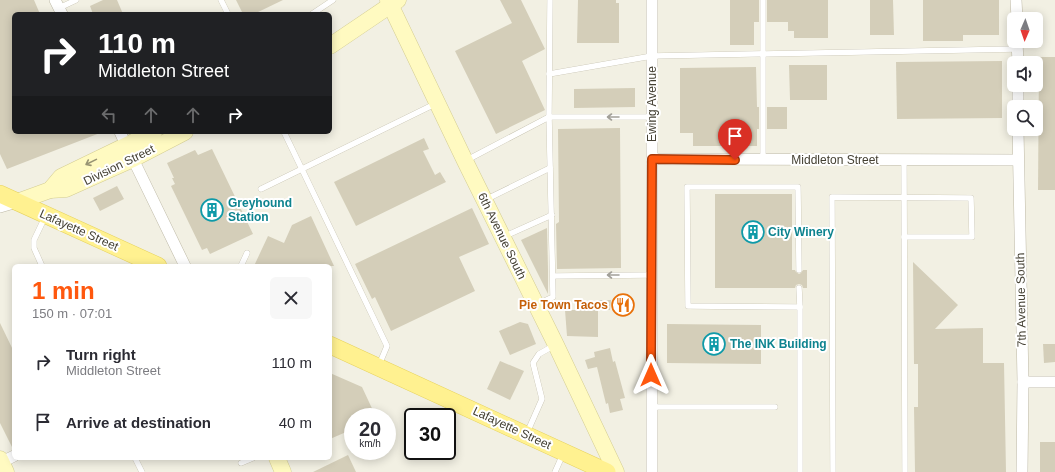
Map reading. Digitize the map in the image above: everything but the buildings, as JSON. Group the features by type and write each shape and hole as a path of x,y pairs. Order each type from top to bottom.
{"main road":[{"name":"Lafayette Street","path":"0,194 154,264"},
{"name":"Lafayette Street","path":"332,346 607,472"}],"street":[{"name":"Ewing Avenue","path":"652,0 652,472"},
{"path":"1016,0 1017,12"},
{"path":"332,45 392,2"},
{"name":"6th Avenue South","path":"392,2 465,161 556,345 616,472"},
{"name":"Division Street","path":"17,202 50,190 61,177 150,134"},
{"name":"Division Street","path":"126,145 176,134"},
{"name":"7th Avenue South","path":"1018,136 1023,382 1022,472"},
{"path":"126,145 184,264"},
{"name":"Middleton Street","path":"652,159 1018,160"},
{"path":"0,207 17,202"},
{"path":"1023,382 1055,382"},
{"path":"278,460 283,472"}],"lane":[{"path":"58,7 76,0"},
{"path":"221,0 227,12"},
{"path":"315,12 334,0"},
{"path":"536,305 553,297 549,117 550,0"},
{"path":"763,0 764,160"},
{"path":"549,74 652,56 763,54 1007,45"},
{"path":"262,189 437,102"},
{"path":"465,161 549,117 652,117"},
{"path":"285,134 387,346 378,367"},
{"path":"904,160 905,472"},
{"path":"485,200 550,168"},
{"path":"799,270 798,187 687,187 688,306 800,307"},
{"path":"833,472 832,197 971,198 972,237 904,237"},
{"path":"41,264 37,255 34,240 46,215"},
{"path":"503,238 552,215"},
{"path":"242,264 247,253"},
{"path":"553,276 652,275"},
{"path":"799,288 800,472"},
{"path":"526,435 542,399 533,363 539,354 556,345"},
{"path":"651,406 775,407"},
{"path":"555,472 564,452"},
{"path":"136,460 142,472"},
{"path":"241,463 248,460"}],"place":[{"name":"Greyhound Station","path":"212,210"},
{"name":"City Winery","path":"753,232"},
{"name":"Pie Town Tacos","path":"623,305"},
{"name":"The INK Building","path":"714,344"}],"route":[{"path":"651,375 652,159 735,160"}]}
